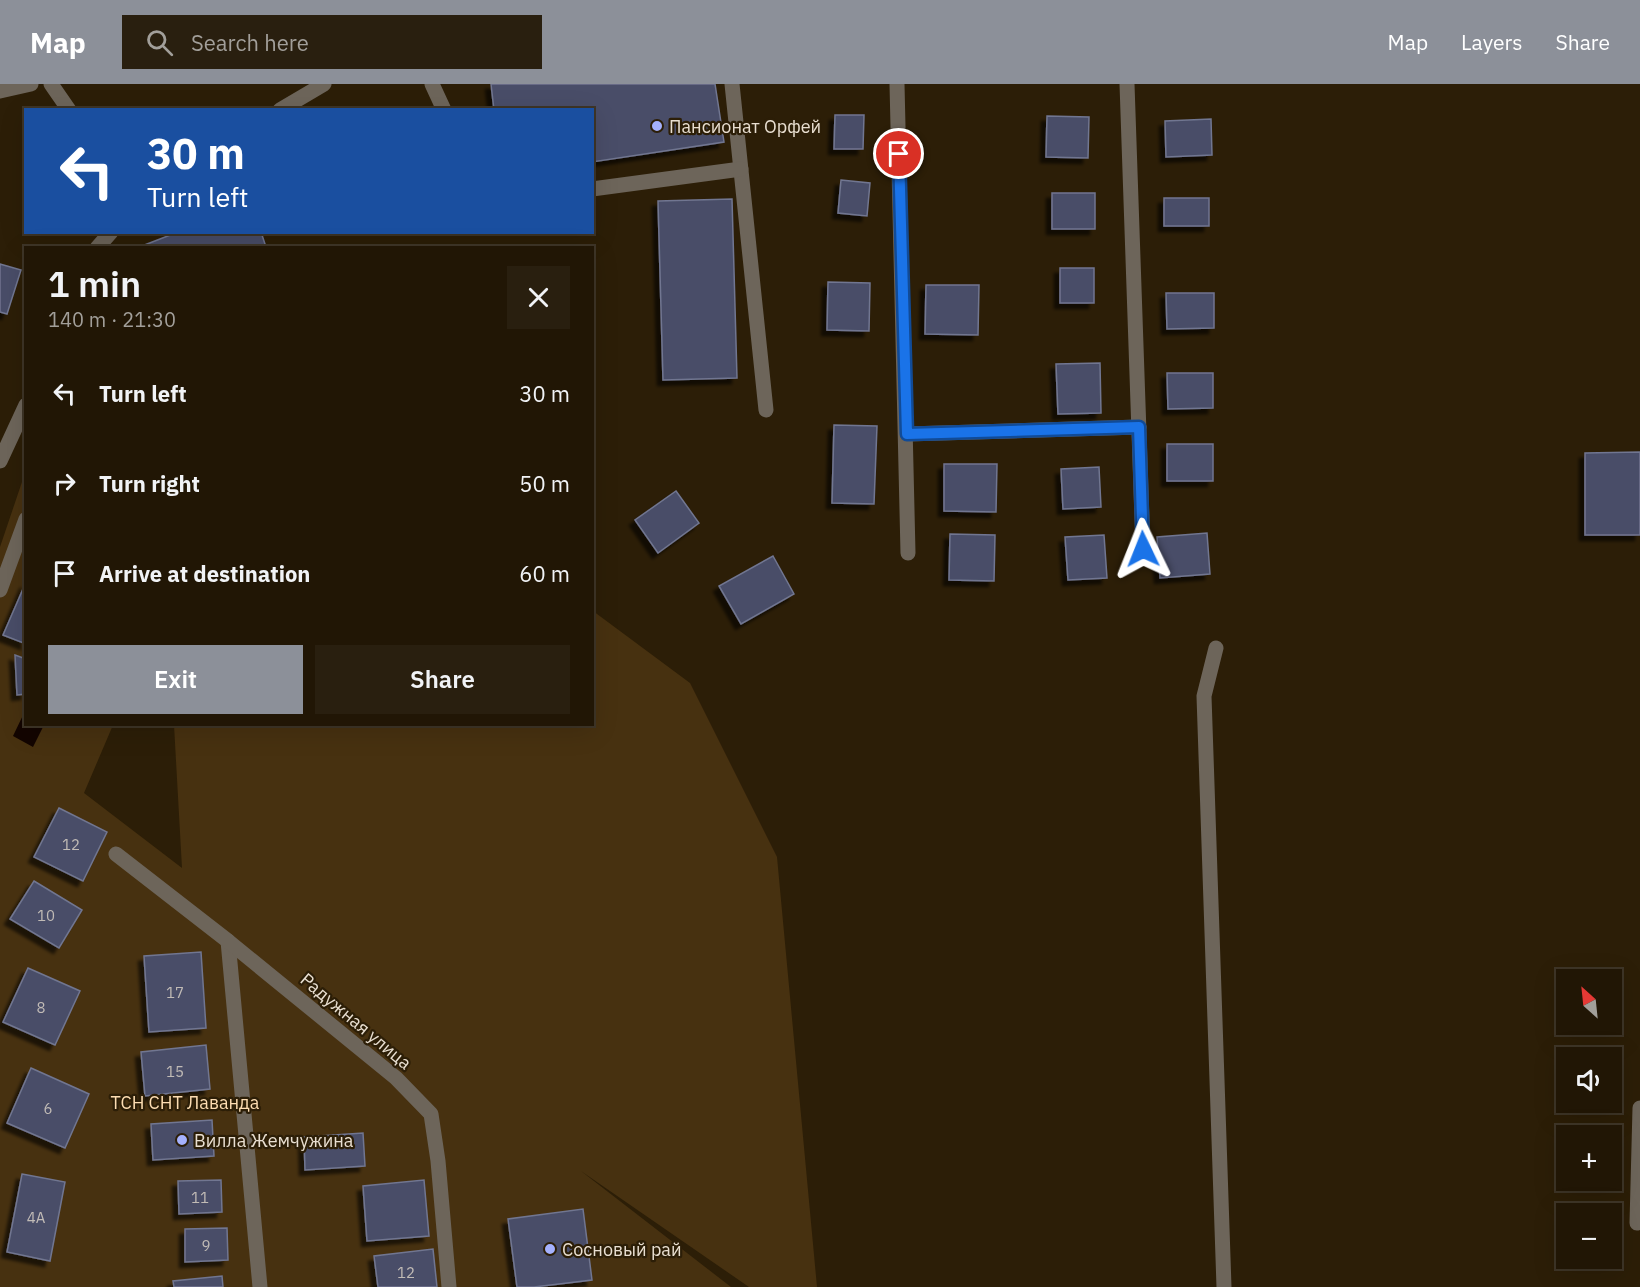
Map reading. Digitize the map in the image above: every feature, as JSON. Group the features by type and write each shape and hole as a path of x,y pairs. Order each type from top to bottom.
{"street":[{"path":"0,91 30,84"},
{"path":"51,84 68,108"},
{"path":"283,108 324,84"},
{"path":"432,84 443,108"},
{"path":"732,84 766,410"},
{"path":"897,84 908,553"},
{"path":"1127,84 1143,549"},
{"path":"594,189 741,169"},
{"path":"99,246 109,234"},
{"path":"0,461 24,409"},
{"path":"907,434 1139,427"},
{"path":"0,590 24,524"},
{"path":"1216,648 1204,696 1224,1287"},
{"name":"Радужная улица","path":"116,854 228,941 396,1078 431,1114 438,1161 449,1287"},
{"path":"228,941 260,1287"},
{"path":"1637,1223 1640,1108"}],"green space":[{"name":"ТСН СНТ Лаванда","path":"24,476 24,726 113,726 84,793 182,868 174,726 594,726 594,612 690,683 777,857 817,1287 749,1287 581,1171 731,1287 0,1287 0,547"}],"shaded area":[{"path":"24,713 24,726 44,726 33,747 13,736"}],"building":[{"name":"Пансионат Орфей","path":"491,84 715,84 724,142 594,162 594,108 494,108"},
{"path":"835,115 864,115 863,149 834,149"},
{"path":"1047,116 1089,117 1088,158 1046,157"},
{"path":"1211,119 1212,155 1166,157 1165,121"},
{"path":"841,180 870,183 867,216 838,213"},
{"path":"1052,193 1095,193 1095,229 1052,229"},
{"path":"1164,198 1209,198 1209,226 1164,226"},
{"path":"732,199 737,378 663,380 658,201"},
{"path":"173,234 262,234 266,246 142,246"},
{"path":"0,264 21,270 7,314 0,312"},
{"path":"1060,268 1094,268 1094,303 1060,303"},
{"path":"828,282 870,283 869,331 827,330"},
{"path":"926,285 979,285 978,335 925,334"},
{"path":"1166,293 1214,293 1214,328 1167,329"},
{"path":"1100,363 1101,413 1058,414 1056,364"},
{"path":"1167,373 1213,373 1213,408 1168,409"},
{"path":"834,425 877,426 874,504 832,503"},
{"path":"1167,444 1213,444 1213,481 1167,481"},
{"path":"1640,452 1640,535 1585,535 1585,453"},
{"path":"944,464 997,464 996,512 944,511"},
{"path":"1099,467 1101,507 1063,509 1061,469"},
{"path":"676,491 699,523 658,553 635,520"},
{"path":"1207,533 1210,574 1160,578 1157,537"},
{"path":"950,534 995,535 994,581 949,580"},
{"path":"1104,535 1107,578 1068,580 1065,537"},
{"path":"773,556 794,594 741,624 719,586"},
{"path":"24,587 24,643 3,635"},
{"path":"15,655 24,658 24,694 17,695"},
{"path":"59,808 107,832 83,881 34,857"},
{"path":"34,881 82,910 59,948 10,919"},
{"path":"201,952 206,1028 149,1032 144,956"},
{"path":"28,968 80,991 55,1045 3,1022"},
{"path":"206,1045 210,1089 145,1096 141,1052"},
{"path":"31,1068 89,1094 65,1148 7,1123"},
{"name":"Вилла Жемчужина","path":"212,1120 214,1156 153,1160 151,1124"},
{"path":"363,1133 365,1166 305,1170 304,1137"},
{"path":"22,1174 65,1182 50,1261 7,1252"},
{"path":"221,1180 222,1212 179,1214 178,1181"},
{"path":"424,1180 429,1236 367,1241 363,1186"},
{"name":"Сосновый рай","path":"583,1209 592,1280 517,1287 508,1219"},
{"path":"227,1228 228,1260 185,1262 185,1229"},
{"path":"433,1249 437,1287 378,1287 374,1256"},
{"path":"222,1276 223,1287 174,1287 173,1281"}],"place":[{"name":"Пансионат Орфей","path":"657,126"},
{"name":"Вилла Жемчужина","path":"182,1140"},
{"name":"Сосновый рай","path":"550,1249"}],"route":[{"path":"899,154 907,434 1139,427 1143,549"}]}
